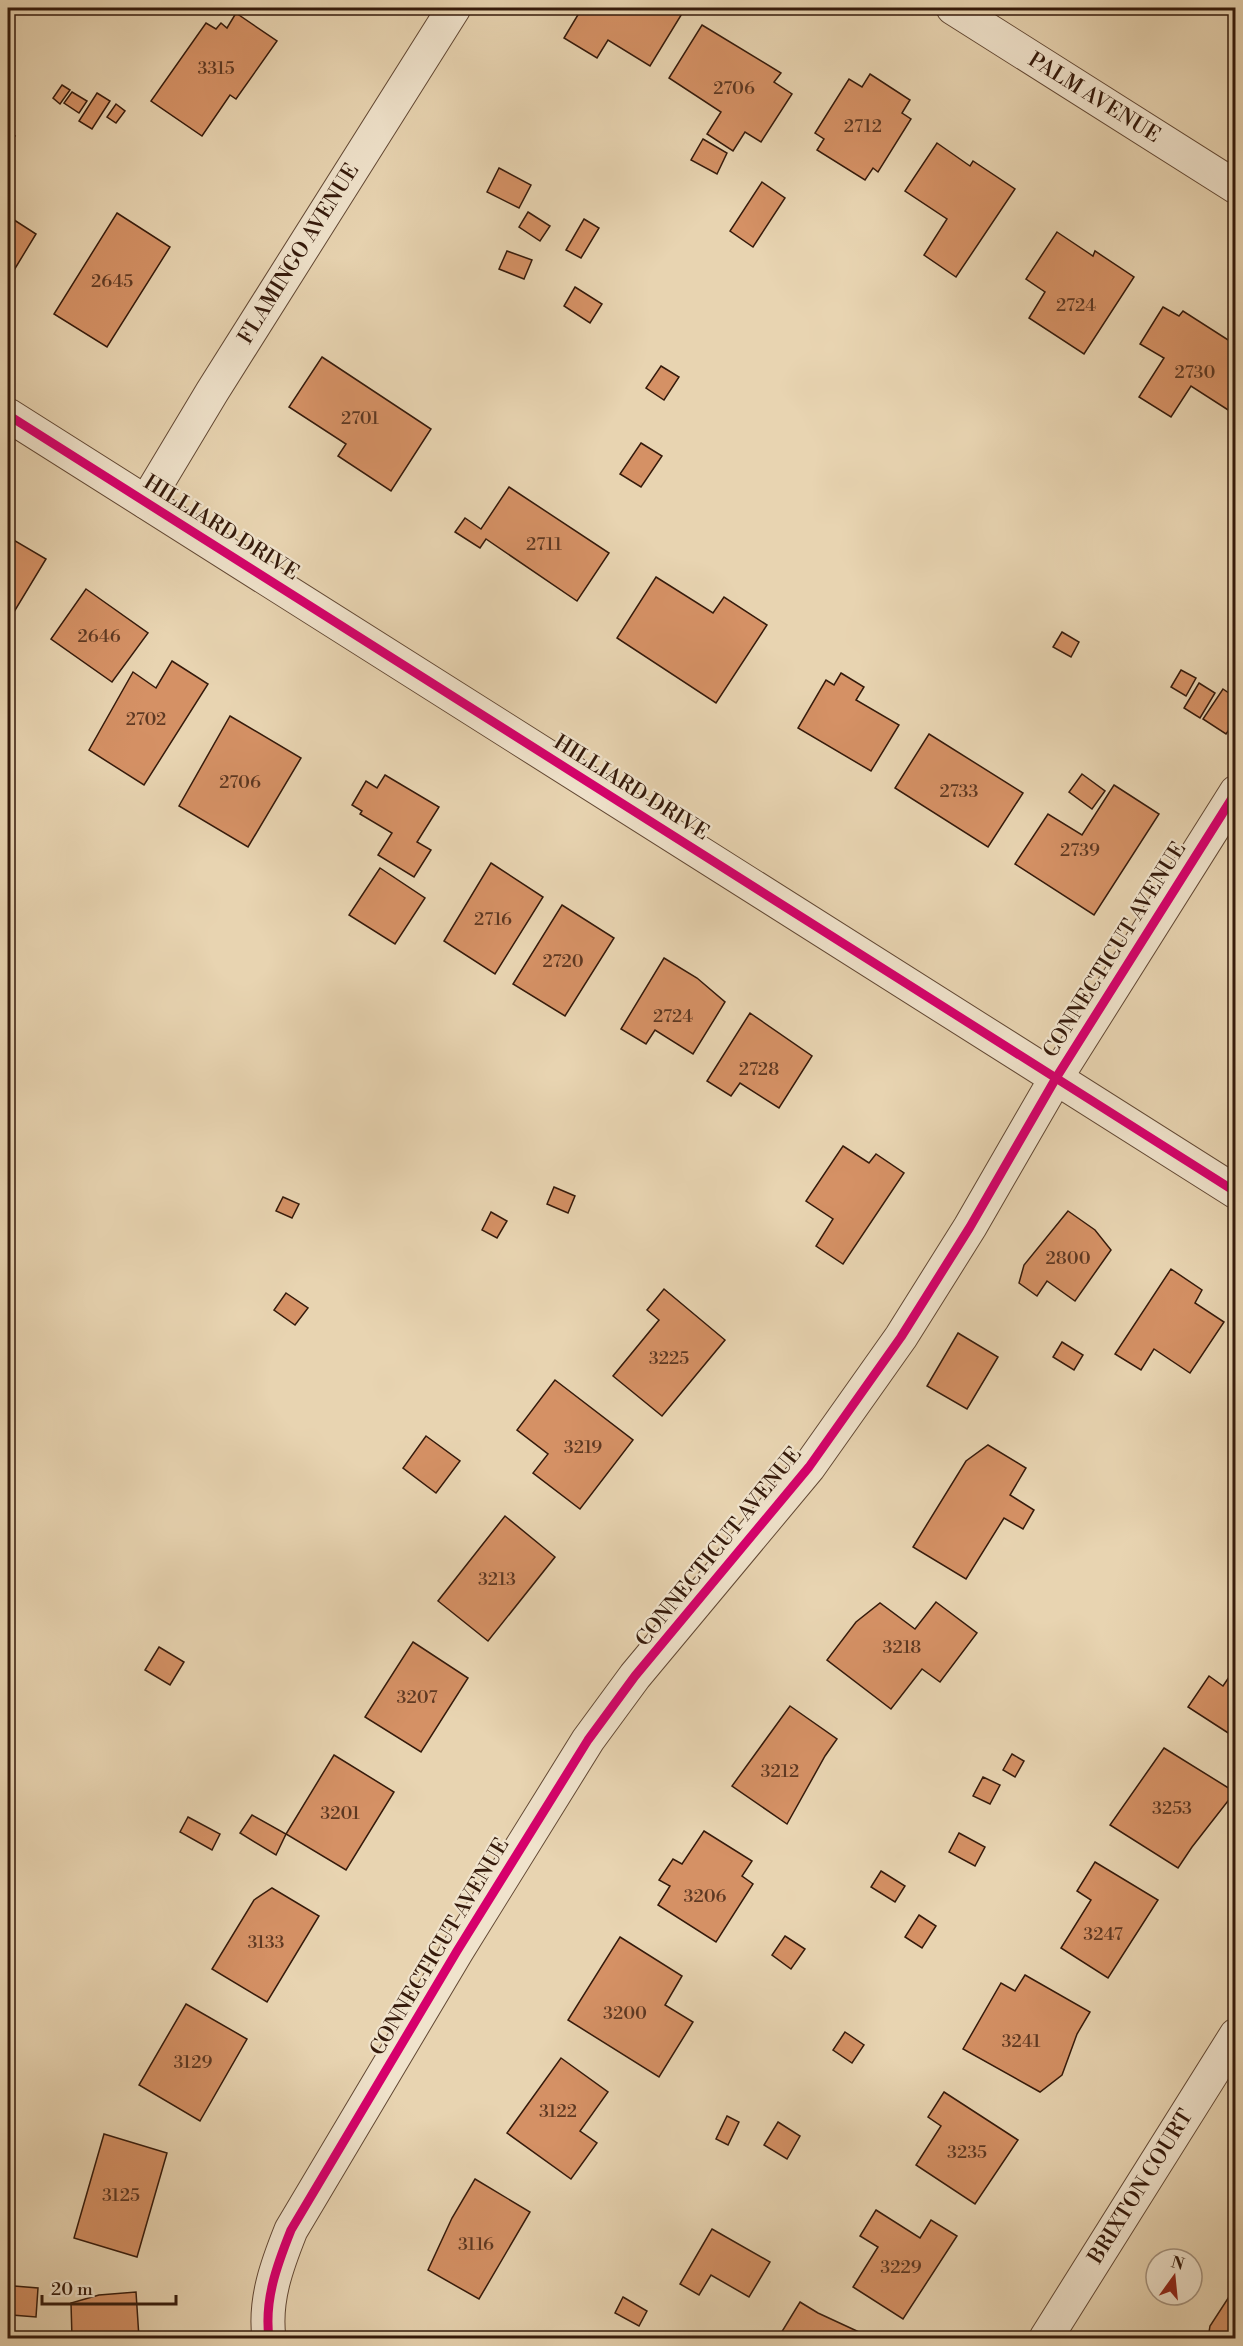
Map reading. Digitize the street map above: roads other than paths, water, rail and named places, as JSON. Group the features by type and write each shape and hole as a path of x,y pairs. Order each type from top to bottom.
{"street":[{"name":"FLAMINGO AVENUE","path":"146,502 217,383 454,8"},
{"name":"PALM AVENUE","path":"953,8 1236,188"},
{"name":"HILLIARD DRIVE","path":"8,415 1236,1192"},
{"name":"CONNECTICUT AVENUE","path":"268,2338 267,2318 274,2272 291,2230 458,1951 588,1740 635,1676 809,1467 901,1338 970,1227 1056,1078 1236,792"},
{"name":"BRIXTON COURT","path":"1046,2338 1236,2035"}]}
